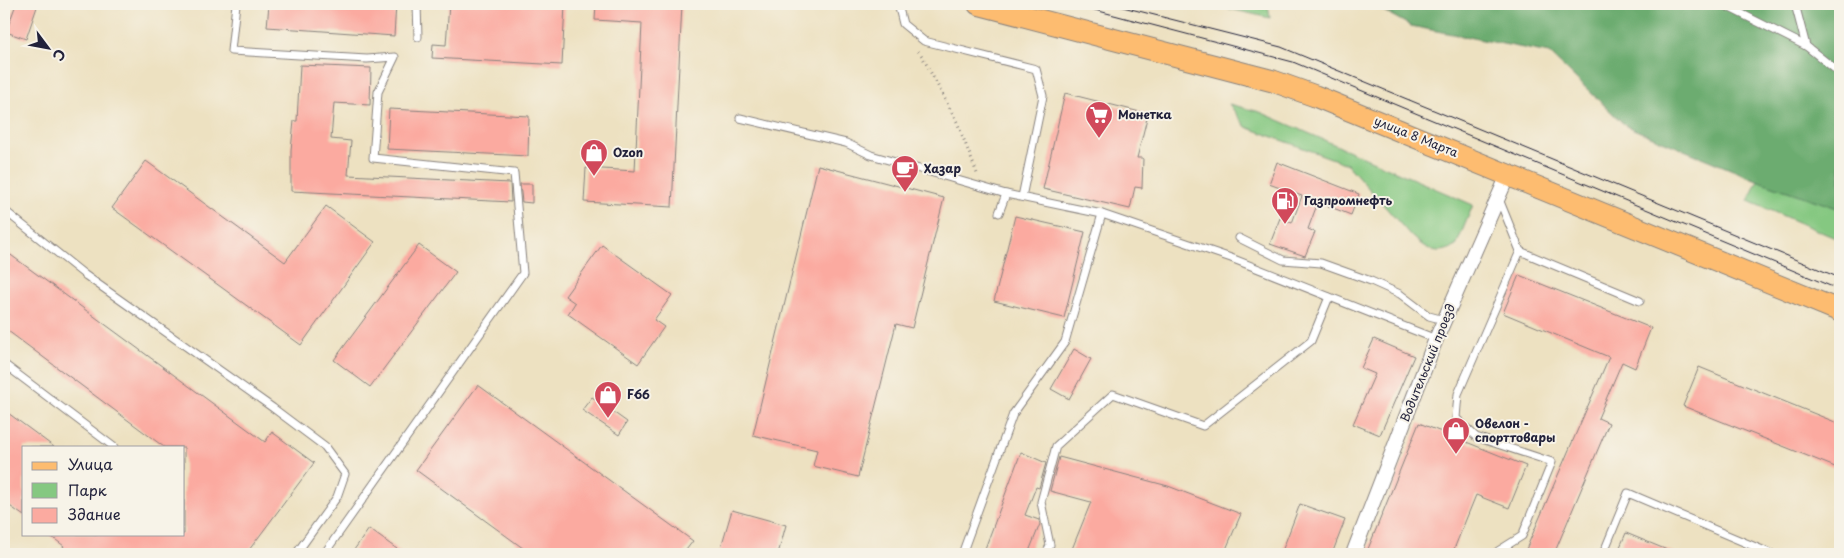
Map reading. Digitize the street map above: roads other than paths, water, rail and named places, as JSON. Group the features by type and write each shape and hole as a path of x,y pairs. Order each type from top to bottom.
{"main road":[{"name":"улица 8 Марта","path":"978,4 1273,81 1840,311"}],"street":[{"name":"Водительский проезд","path":"1353,554 1444,320 1508,175"}],"lane":[{"path":"236,4 231,51 367,59 395,57 378,92 373,158 514,173 523,273 324,554"},
{"path":"417,4 418,37"},
{"path":"900,4 898,8 903,24 924,41 1036,69 1043,96 1022,197"},
{"path":"1722,4 1806,46 1840,73"},
{"path":"1795,4 1806,46"},
{"path":"740,118 846,143 871,155 983,188 1102,214 1231,258 1436,340"},
{"path":"998,213 1006,194"},
{"path":"1499,199 1520,251 1640,301"},
{"path":"4,210 85,275 274,408 325,447 345,474 337,497 296,554"},
{"path":"962,554 1013,414 1065,342 1102,214"},
{"path":"1239,238 1283,260 1321,263 1372,281 1400,294 1429,316 1444,320"},
{"path":"1497,554 1498,551 1522,536 1552,462 1476,437 1456,418 1458,394 1520,251"},
{"path":"1046,554 1050,544 1041,502 1056,446 1113,394 1203,426 1311,341 1329,298"},
{"path":"4,364 113,446"},
{"path":"1603,554 1628,493 1772,554"}],"tram line":[{"path":"1072,4 1293,62 1840,290"},
{"path":"1111,4 1281,47 1840,278"}],"place":[{"name":"Монетка","path":"1099,139"},
{"name":"Ozon","path":"594,177"},
{"name":"Хазар","path":"905,193"},
{"name":"Газпромнефть","path":"1285,225"},
{"name":"F66","path":"608,419"},
{"name":"Овелон - спорттовары","path":"1456,455"}]}
